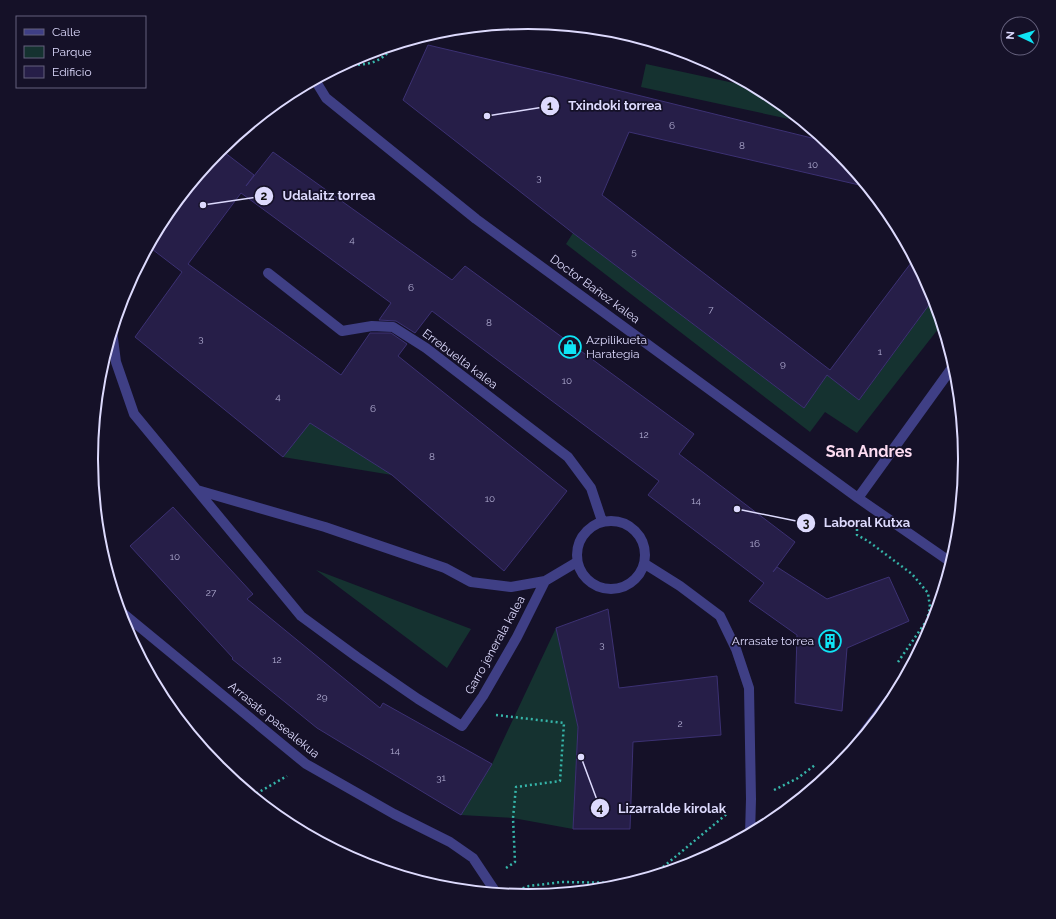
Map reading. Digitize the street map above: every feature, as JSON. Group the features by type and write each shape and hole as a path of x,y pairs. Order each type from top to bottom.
{"street":[{"name":"Doctor Bañez kalea","path":"318,84 326,98 476,219 858,498 947,559"},
{"name":"Errebuelta kalea","path":"268,273 342,331 372,326 393,327 426,348 568,457 591,488 602,521"},
{"name":"Garro jenerala kalea","path":"114,343 116,362 134,414 302,616 363,662 418,699 462,726 483,696 517,637 545,581"},
{"path":"858,498 949,372"},
{"name":"Garro jenerala kalea","path":"197,490 325,527 445,568 471,582 511,588 545,581"},
{"path":"614,520 626,524 636,530 642,540 645,552 644,564 640,575 632,583 621,588 610,590 598,587 589,582 581,572 577,562 576,551 579,541 592,525 602,521 614,520"},
{"path":"545,581 577,562"},
{"path":"644,564 680,586 720,616 736,649 749,688 750,828"},
{"name":"Arrasate pasealekua","path":"127,617 306,764 394,814 450,842 473,858 493,888"}],"path":[{"path":"359,64 372,63 385,57 388,53"},
{"path":"870,506 856,525 858,535 912,574 928,593 930,607 927,620 897,664"},
{"path":"472,712 564,723 560,781 516,787 513,818 515,862 488,881"},
{"path":"661,869 735,807 798,778 820,762"},
{"path":"257,793 306,764"},
{"path":"517,890 529,886 562,882 607,883"}],"green space":[{"path":"646,64 737,84 792,120 641,87"},
{"path":"573,233 804,408 827,375 860,399 930,304 938,329 857,433 825,412 810,432 566,244"},
{"path":"310,423 392,475 283,457"},
{"path":"316,570 471,629 447,668"},
{"path":"556,628 578,727 573,829 513,818 461,815 492,764"}],"building":[{"path":"428,45 815,139 860,185 629,132 602,195 830,370 911,263 930,304 859,400 827,375 804,408 573,233 403,100"},
{"path":"273,152 452,280 465,266 694,434 679,454 795,542 773,572 777,567 827,599 889,577 909,621 847,648 842,711 795,703 797,635 749,601 764,583 648,495 659,481 432,311 415,333 396,321 379,320 391,303 241,193 188,264 341,375 370,333 391,333 407,344 398,356 567,491 504,571 392,475 310,423 283,457 135,337 182,272 152,249 186,197 226,153 254,175 246,186"},
{"path":"173,507 253,594 247,599 380,708 383,703 492,764 461,815 317,728 232,659 233,658 130,546"},
{"path":"608,609 619,688 717,676 721,735 633,742 630,829 573,829 578,727 556,628"}],"place":[{"name":"Txindoki torrea","path":"487,116"},
{"name":"Udalaitz torrea","path":"203,205"},
{"name":"Azpilikueta Harategia","path":"570,347"},
{"name":"Laboral Kutxa","path":"737,509"},
{"name":"Arrasate torrea","path":"830,641"},
{"name":"Lizarralde kirolak","path":"581,757"}],"district":[{"name":"San Andres","path":"869,451"}]}
